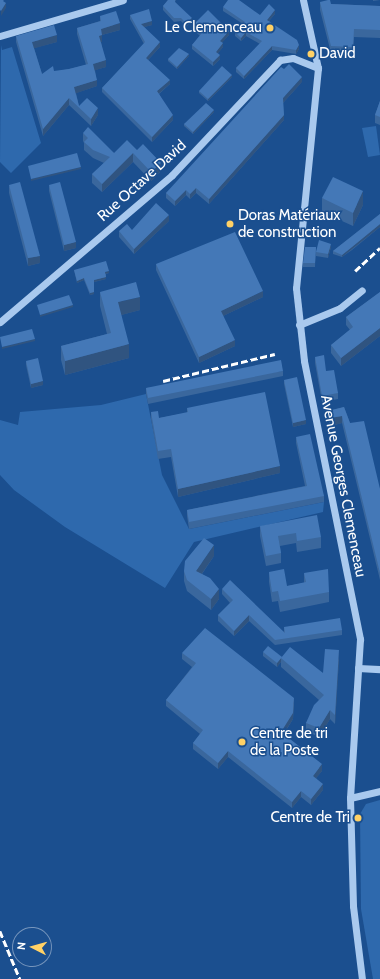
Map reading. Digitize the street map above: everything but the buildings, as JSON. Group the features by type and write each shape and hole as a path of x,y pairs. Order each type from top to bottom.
{"street":[{"path":"0,36 123,0"},
{"name":"Avenue Georges Clemenceau","path":"303,0 318,68 295,264 299,325 360,639 350,798 353,906 362,979"},
{"name":"Rue Octave David","path":"0,322 175,172 280,60 293,58 318,68"},
{"path":"299,325 340,308 362,290"},
{"path":"358,668 380,669"},
{"path":"350,798 380,791"}],"shaded area":[{"path":"1,45 2,50 12,47 41,143 11,173 0,162"},
{"path":"376,126 380,155 368,157 362,128"},
{"path":"146,394 162,475 189,529 324,502 323,512 194,542 165,588 65,527 14,490 0,475 0,420 18,425 20,412 101,405"},
{"path":"380,800 380,979 373,979 361,909 360,814 366,804"}],"railway":[{"path":"355,271 380,248"},
{"path":"163,381 275,354"},
{"path":"0,931 20,979"}],"place":[{"name":"Le Clemenceau","path":"270,28"},
{"name":"David","path":"311,54"},
{"name":"Doras Matériaux de construction","path":"230,224"},
{"name":"Centre de tri de la Poste","path":"242,742"},
{"name":"Centre de Tri","path":"358,818"}]}
